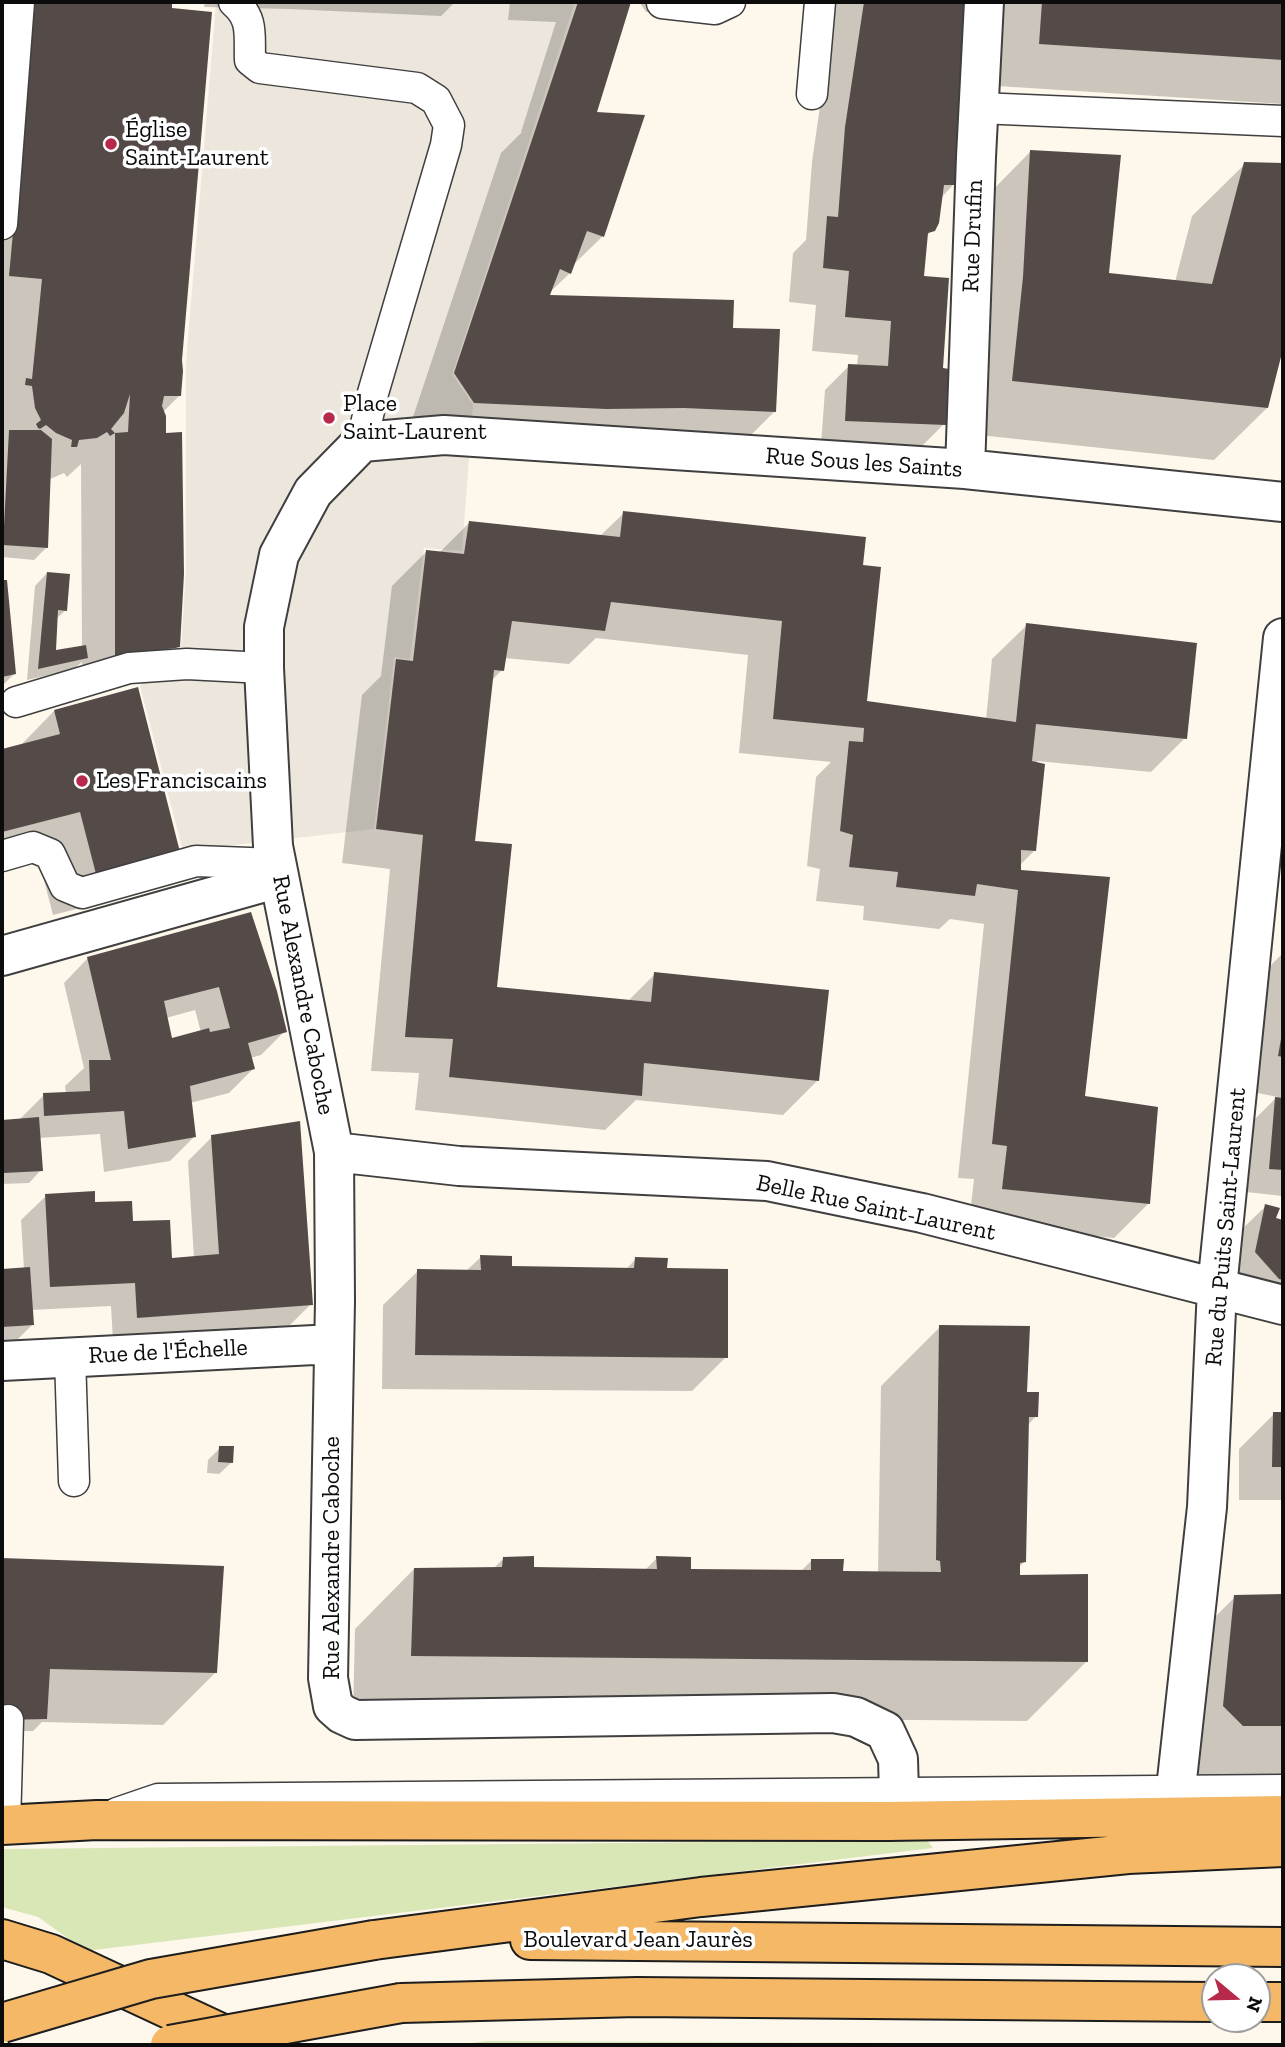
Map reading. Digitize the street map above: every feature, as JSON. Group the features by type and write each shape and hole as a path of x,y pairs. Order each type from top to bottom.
{"main road":[{"path":"3,1825 97,1820 1175,1803 1283,1815"},
{"path":"374,1940 756,1891 1128,1854 1283,1847"},
{"path":"2,1939 51,1954 247,2045"},
{"name":"Boulevard Jean Jaurès","path":"2,2023 151,1979 374,1940 1283,1947"},
{"path":"170,2045 401,2003 637,1997 1201,2001"}],"street":[{"name":"Rue Drufin","path":"965,469 984,2"},
{"name":"Rue Sous les Saints","path":"362,442 444,435 965,469 1283,502"},
{"path":"2,956 276,863 264,627 279,555 313,492 362,442"},
{"name":"Rue du Puits Saint-Laurent","path":"1175,1803 1207,1507 1217,1288 1283,638"},
{"name":"Rue Alexandre Caboche","path":"276,863 334,1152 335,1301 328,1678 333,1706 355,1720 833,1713 856,1717 885,1731 898,1759 894,1807"},
{"name":"Belle Rue Saint-Laurent","path":"334,1152 460,1166 767,1181 922,1213 1283,1306"},
{"name":"Rue de l'Échelle","path":"2,1361 334,1344"}],"lane":[{"path":"2,224 19,2"},
{"path":"234,2 244,10 249,22 250,60 260,68 416,88 436,100 449,125 446,145 373,393 362,442"},
{"path":"662,3 715,9 730,2"},
{"path":"812,94 820,2"},
{"path":"979,108 1283,121"},
{"path":"16,702 129,668 187,664 264,668"},
{"path":"2,856 33,847 50,854 65,886 82,893 196,861 276,863"},
{"path":"70,1357 74,1481"},
{"path":"3,1825 8,1720"},
{"path":"1175,1803 1283,1790"}],"green space":[{"path":"927,1840 933,1848 86,1951 38,1917 2,1907 2,1849"},
{"path":"487,2041 1125,2044 1125,2045 456,2045"}],"shaded area":[{"name":"Place Saint-Laurent","path":"216,2 575,2 452,374 473,405 462,551 424,548 410,659 394,657 374,829 183,851 140,686 181,648 186,570 186,362"}],"building":[{"name":"Église Saint-Laurent","path":"34,2 172,2 172,8 212,12 181,396 164,396 162,406 166,416 166,433 182,432 184,574 180,647 115,656 115,433 110,436 107,432 97,438 79,440 77,447 71,447 72,440 46,425 38,428 36,424 41,420 35,408 32,386 25,385 26,378 32,379 42,279 9,276","holes":["130,394 128,432 115,433 111,429 124,413"]},
{"path":"578,2 631,2 597,112 645,115 604,237 587,231 571,274 560,269 550,295 734,300 733,328 780,329 776,412 474,403 454,373"},
{"path":"864,2 969,2 956,185 944,185 939,223 935,231 928,233 924,276 949,278 943,368 949,369 946,425 845,421 848,364 888,366 891,321 845,317 849,271 823,268 827,216 838,217 845,127"},
{"path":"1042,2 1283,2 1283,60 1039,44"},
{"path":"1030,150 1121,155 1109,273 1212,284 1244,162 1283,163 1283,349 1268,408 1012,381 1023,277"},
{"path":"9,430 41,430 52,439 48,548 3,545"},
{"path":"623,511 866,537 863,565 881,567 867,701 1016,722 1026,623 1197,643 1187,739 1036,724 1032,761 1045,764 1036,851 1021,850 1021,870 1110,877 1085,1096 1158,1107 1150,1204 1002,1189 1007,1146 992,1144 1018,890 977,884 975,896 896,887 898,872 849,867 853,835 840,831 849,741 863,742 864,728 773,719 782,621 611,602 605,631 512,621 504,671 494,670 475,841 512,844 497,987 651,1002 654,972 829,990 819,1081 644,1063 642,1096 449,1077 453,1039 405,1037 423,835 376,829 396,659 413,661 426,550 464,554 469,521 620,537"},
{"path":"47,572 70,574 67,611 58,610 56,650 86,645 88,658 38,669"},
{"path":"2,580 7,580 16,674 2,677"},
{"name":"Les Franciscains","path":"138,687 180,852 96,874 80,812 2,832 2,749 60,734 54,710"},
{"path":"251,912 277,991 287,1032 248,1043 255,1069 190,1086 196,1137 128,1149 124,1111 44,1116 43,1093 90,1091 89,1060 111,1060 87,957","holes":["219,987 230,1028 210,1032 209,1028 172,1038 164,1001"]},
{"path":"1283,1033 1283,1057 1278,1056"},
{"path":"1275,1097 1283,1098 1283,1170 1269,1169"},
{"path":"39,1117 43,1171 4,1173 2,1120"},
{"path":"300,1121 313,1305 137,1318 135,1283 50,1287 45,1194 95,1191 95,1202 132,1201 133,1221 170,1220 172,1258 219,1254 211,1135"},
{"path":"1265,1204 1280,1208 1276,1218 1283,1220 1283,1280 1279,1279 1255,1252"},
{"path":"480,1255 512,1256 512,1266 634,1268 635,1257 668,1258 667,1268 728,1269 728,1358 415,1355 417,1269 481,1270"},
{"path":"30,1267 34,1325 2,1327 2,1269"},
{"path":"939,1325 1030,1326 1027,1392 1039,1392 1038,1417 1029,1417 1026,1562 1020,1563 1020,1575 1088,1574 1088,1662 411,1656 414,1568 502,1567 503,1557 534,1556 534,1567 657,1569 656,1556 691,1557 691,1569 811,1570 811,1559 844,1559 843,1571 941,1572 940,1561 936,1560"},
{"path":"1273,1412 1283,1412 1283,1467 1272,1467"},
{"path":"219,1446 234,1446 233,1463 218,1462"},
{"path":"2,1558 224,1566 217,1673 50,1669 47,1719 2,1720"},
{"path":"1283,1594 1283,1726 1243,1726 1223,1706 1234,1595"}],"place":[{"name":"Église Saint-Laurent","path":"111,144"},
{"name":"Place Saint-Laurent","path":"329,418"},
{"name":"Les Franciscains","path":"82,781"}]}
